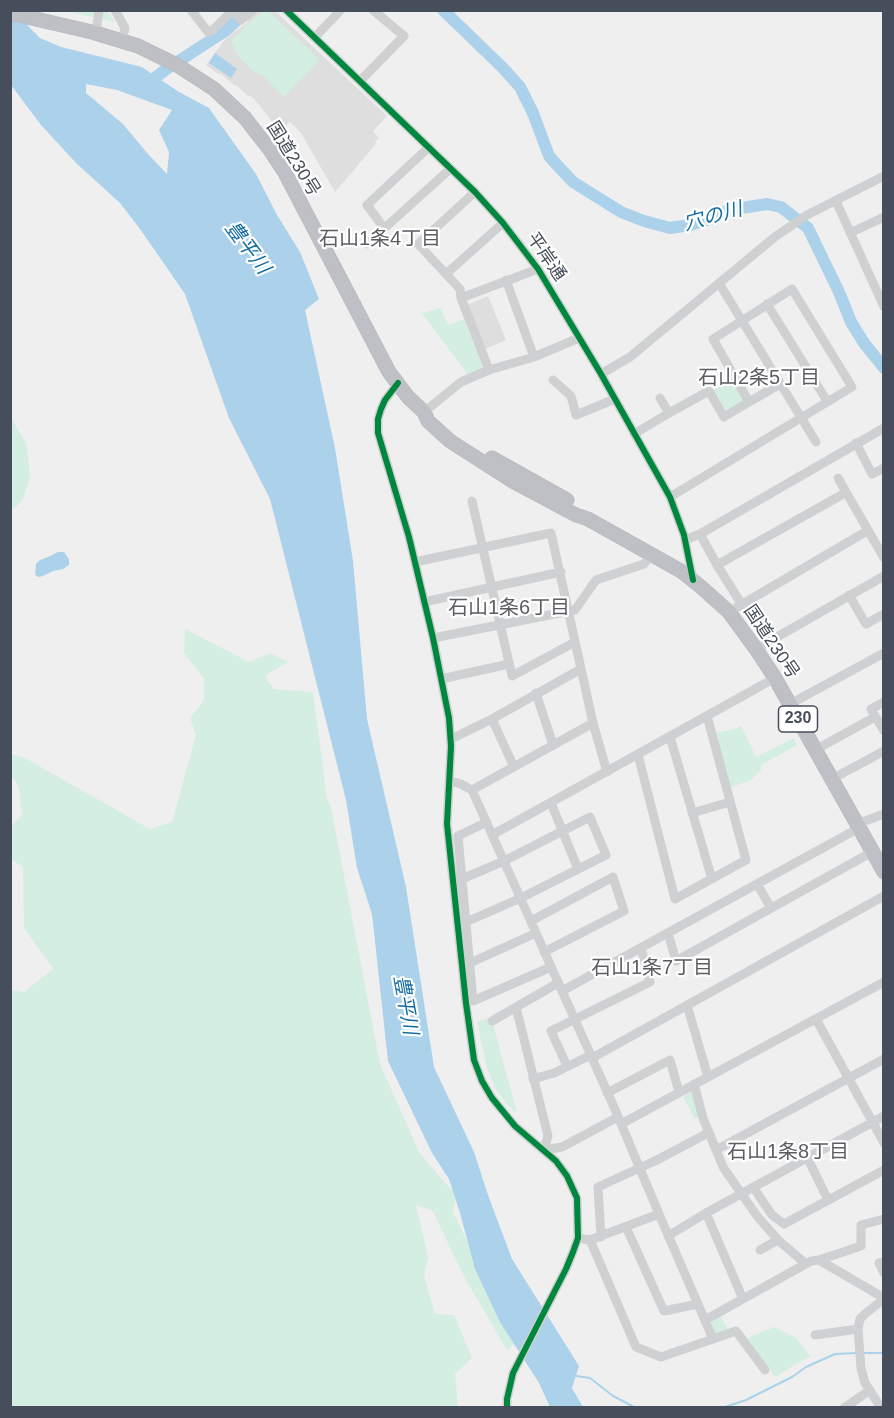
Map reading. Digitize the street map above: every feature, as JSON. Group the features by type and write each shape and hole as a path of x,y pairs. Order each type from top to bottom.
{"highway":[{"name":"国道230号","path":"10,13 93,32 162,57 214,89 245,118 284,171 389,372 408,397 424,412 428,421 450,441 514,482 588,519 693,580 729,612 775,678 884,872"}],"street":[{"path":"115,10 124,28 122,41"},
{"path":"190,10 208,32 233,11 241,20 253,10"},
{"path":"197,19 206,10"},
{"name":"平岸通","path":"286,10 475,192 503,223 538,269 601,374 669,497 685,540 693,580"},
{"path":"315,37 341,10"},
{"path":"360,81 404,36 374,10"},
{"path":"93,32 98,11"},
{"path":"384,228 367,205 429,147"},
{"path":"367,244 450,169"},
{"path":"601,374 630,357 776,236 807,215 884,176"},
{"path":"475,192 418,244 460,289 461,298 489,370"},
{"path":"836,201 884,307"},
{"path":"850,233 884,217"},
{"path":"446,274 503,223"},
{"path":"461,298 538,269"},
{"path":"506,280 534,357"},
{"path":"719,283 816,442"},
{"path":"669,497 852,387 792,289 713,339 749,402"},
{"path":"767,304 827,401"},
{"path":"424,412 461,382 489,370 534,357 579,338"},
{"path":"553,380 571,396 576,415 615,399"},
{"path":"399,383 385,400 381,409 378,433 415,562 449,718 451,739 447,824 474,1060 492,1098 515,1126 556,1161 573,1187 576,1198 578,1238 566,1269 516,1368 510,1383 507,1407"},
{"path":"634,434 710,391 724,417 780,384"},
{"path":"660,398 669,413"},
{"path":"685,540 700,534 884,428"},
{"path":"856,443 872,474 884,468"},
{"path":"837,478 884,558"},
{"path":"717,566 845,493"},
{"path":"472,501 512,676 575,642"},
{"path":"729,612 867,531"},
{"path":"415,562 551,533 593,723 607,772"},
{"path":"700,534 742,605"},
{"path":"433,638 575,610 596,580 644,564 652,555"},
{"path":"424,602 561,572"},
{"path":"756,649 884,576"},
{"path":"849,595 866,624 884,614"},
{"path":"790,704 884,653"},
{"path":"441,679 509,664"},
{"path":"451,739 492,719 581,669"},
{"path":"492,835 775,678"},
{"path":"536,693 553,745"},
{"path":"884,702 871,709 884,731"},
{"path":"638,755 675,899 746,860 707,716"},
{"path":"815,750 875,717"},
{"path":"492,719 514,767"},
{"path":"471,790 593,723"},
{"path":"670,737 712,879"},
{"path":"832,780 884,751"},
{"path":"450,781 471,790 487,822 620,1121 713,1339"},
{"path":"692,813 730,802"},
{"path":"550,803 578,869"},
{"path":"492,1021 640,948 884,813"},
{"path":"462,879 504,861 590,817 606,855 521,898 466,922"},
{"path":"487,822 458,836 473,1001 551,968"},
{"path":"668,933 676,961 872,852"},
{"path":"531,921 613,877 624,911 544,952"},
{"path":"757,884 771,908"},
{"path":"533,1079 554,1073 591,1057 884,896"},
{"path":"470,963 536,933"},
{"path":"567,1066 551,1031 650,982 640,948"},
{"path":"544,1150 562,1147 679,1092 884,982"},
{"path":"687,1005 708,1077"},
{"path":"516,1008 548,1136 544,1150"},
{"path":"816,1019 884,1143"},
{"path":"716,1150 884,1059"},
{"path":"607,1093 670,1060 679,1092"},
{"path":"694,1084 708,1133 723,1167 757,1216 777,1240 806,1264"},
{"path":"668,1236 884,1116"},
{"path":"601,1236 598,1187 708,1133"},
{"path":"807,1157 828,1200"},
{"path":"753,1187 772,1215 784,1224 884,1170"},
{"path":"706,1213 743,1299"},
{"path":"578,1238 590,1240 659,1214"},
{"path":"705,1320 811,1261 861,1246 861,1225 884,1219"},
{"path":"626,1227 664,1311 698,1304"},
{"path":"590,1240 636,1347 661,1357 736,1331 765,1370"},
{"path":"760,1250 777,1240"},
{"path":"819,1260 884,1299 860,1319 858,1329 861,1368 865,1383 881,1407"},
{"path":"884,1262 879,1263 884,1273"},
{"path":"815,1335 858,1329"},
{"path":"844,1407 870,1390"}],"shaded area":[{"path":"259,11 275,11 387,116 373,131 379,138 376,144 335,192 301,133 290,122 279,131 251,96 206,65 226,38"},
{"path":"488,296 506,340 483,350 465,306"}],"green space":[{"path":"65,11 107,11 115,22"},
{"path":"263,11 268,11 318,58 316,60 318,62 284,97 239,57 231,41"},
{"path":"441,308 448,325 464,319 483,367 482,370 468,375 422,313"},
{"path":"732,379 745,400 726,411 714,390"},
{"path":"10,416 27,445 30,479 22,501 11,511"},
{"path":"185,629 249,662 270,653 288,662 265,676 274,689 313,692 327,799 331,807 380,1064 420,1154 456,1195 453,1212 516,1343 507,1350 462,1273 433,1211 416,1205 428,1257 424,1275 435,1314 454,1315 472,1358 455,1374 458,1407 11,1407 11,990 24,992 53,969 24,928 23,867 11,859 11,826 22,815 19,787 11,775 10,754 25,758 150,829 172,822 196,735 190,718 204,700 204,679 184,653"},
{"path":"741,726 756,757 794,738 797,745 761,765 761,770 750,781 730,787 714,733"},
{"path":"489,1018 493,1024 517,1113 506,1104 494,1086 486,1065 477,1022"},
{"path":"690,1092 693,1093 699,1116 695,1119 683,1097"},
{"path":"721,1316 728,1329 715,1335 711,1323"},
{"path":"774,1327 795,1337 810,1356 775,1377 747,1338"}],"water":[{"name":"豊平川","path":"11,11 40,38 61,47 142,67 179,92 209,108 256,174 277,215 300,252 319,299 305,310 335,448 353,561 367,719 406,887 434,1067 474,1152 512,1259 579,1366 572,1388 583,1407 550,1407 539,1383 500,1322 475,1269 449,1179 432,1153 388,1061 372,914 357,868 346,800 270,499 229,418 185,294 120,203 76,163 41,125 11,85","holes":["86,84 117,90 172,110 159,130 169,152 167,174 123,124 86,93"]},
{"path":"215,53 237,69 231,78 209,63"},
{"path":"58,552 64,552 69,559 69,565 43,576 35,575 36,564 40,560"}],"waterway":[{"name":"穴の川","path":"443,10 520,87 533,113 549,156 573,182 621,212 670,228 710,219 729,210 767,204 781,207 808,228 851,322 884,368"},
{"path":"145,86 165,70 225,31 247,11"},
{"path":"722,1408 746,1400 835,1354 857,1353"},
{"path":"862,1353 884,1353"},
{"path":"576,1376 590,1378 613,1396 636,1408"}],"cycle path":[{"path":"286,10 475,192 503,223 538,269 601,374 670,497 684,535 693,580"},
{"path":"398,383 381,409 378,433 409,537 449,718 451,746 447,824 474,1060 492,1098 515,1126 556,1161 567,1176 577,1198 578,1238 566,1269 513,1373 507,1408"}],"district":[{"name":"石山1条4丁目","path":"380,239"},
{"name":"石山2条5丁目","path":"759,378"},
{"name":"石山1条6丁目","path":"509,608"},
{"name":"石山1条7丁目","path":"652,968"},
{"name":"石山1条8丁目","path":"788,1152"}]}
